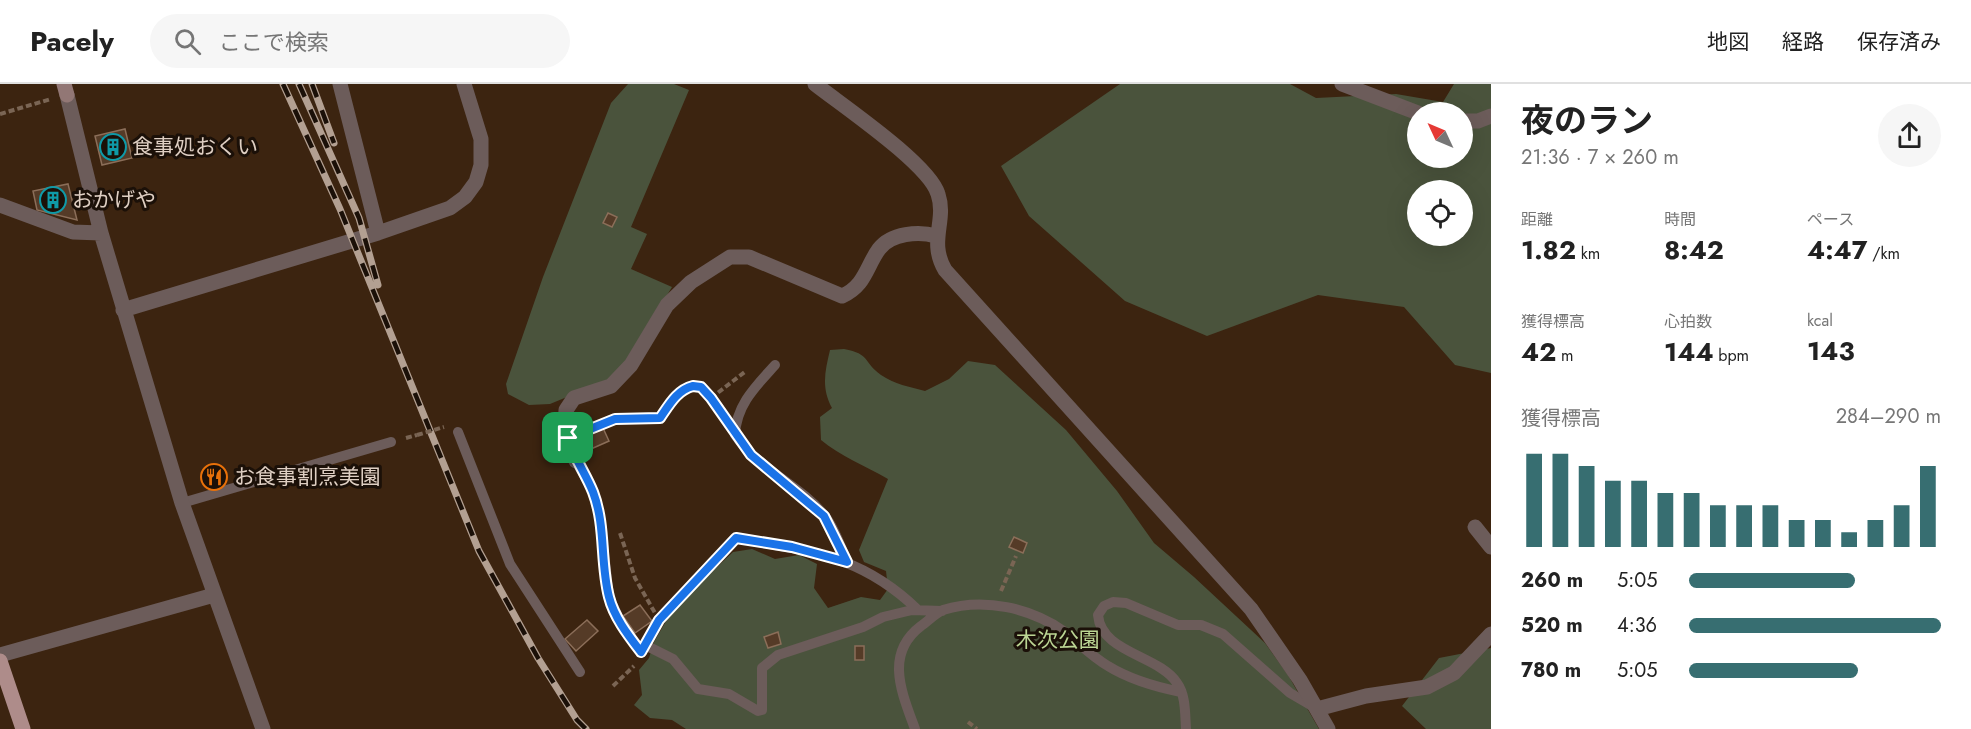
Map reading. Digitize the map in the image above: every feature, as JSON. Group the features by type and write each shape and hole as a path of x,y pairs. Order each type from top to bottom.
{"main road":[{"path":"0,661 22,729"}],"street":[{"path":"340,84 378,233"},
{"path":"123,310 378,233 450,208 465,196 476,182 482,165 481,139 464,84"},
{"path":"815,84 900,151 933,182 940,201 936,236 939,260 945,270 1251,609 1328,729"},
{"path":"1342,84 1407,109"},
{"path":"66,89 101,233 182,503 263,729"},
{"path":"1473,121 1491,116"},
{"path":"0,205 72,232 101,233"},
{"path":"576,461 565,425 566,410 574,398 611,386 631,365 667,305 691,282 730,257 749,257 842,296 852,291 866,277 880,247 906,234 923,232 936,236"},
{"path":"1475,527 1491,547"},
{"path":"0,655 214,595"},
{"path":"1317,709 1366,696 1427,687 1454,673 1491,634"}],"lane":[{"path":"775,365 747,394 739,413 735,435 763,467 795,490 824,516 847,562"},
{"path":"458,432 510,564 580,672"},
{"path":"182,503 391,442"},
{"path":"576,461 593,491 600,518 609,597 624,629 643,648 673,659 698,689 729,694 758,711 762,710 760,675 762,668 770,659 863,627 883,617 918,610 942,611 994,605 1023,611 1050,623 1112,669 1180,692"},
{"path":"736,538 792,547 847,562 894,586 918,610"},
{"path":"1186,729 1178,684 1167,672 1114,641 1102,630 1098,615 1104,606 1113,602 1126,603 1178,625 1202,625 1223,634 1273,679 1317,709"},
{"path":"915,729 901,690 899,657 905,639 942,611"}],"path":[{"path":"0,114 66,89"},
{"path":"568,438 615,419 660,418 673,399 686,388 693,386 701,387 711,398 735,435"},
{"path":"417,435 444,427"},
{"path":"617,526 635,578 659,620"},
{"path":"613,686 634,665 659,620 736,538"},
{"path":"994,605 1016,556"},
{"path":"968,722 977,729"}],"green space":[{"path":"628,84 674,84 689,90 631,227 647,234 631,269 672,287 628,359 608,380 550,404 529,405 508,394 506,384 543,277 611,103"},
{"path":"1120,84 1290,84 1316,98 1396,94 1443,102 1454,84 1491,84 1491,373 1455,365 1404,307 1318,295 1207,336 1125,301 1029,216 1001,166"},
{"name":"木次公園","path":"844,349 859,353 886,378 925,391 949,379 968,361 995,365 1066,430 1117,491 1154,543 1265,643 1288,675 1319,729 686,729 672,720 650,718 634,705 642,695 639,670 649,658 654,642 669,616 683,599 733,552 752,549 775,559 799,555 817,564 814,588 828,608 861,597 880,600 888,589 886,571 864,562 859,550 888,479 821,440 820,417 832,408 825,386 830,350"},
{"path":"1491,648 1491,729 1426,729 1402,706 1439,658"}],"building":[{"name":"食事処おくい","path":"125,129 132,158 102,165 95,136"},
{"name":"おかげや","path":"68,184 77,220 37,210 33,191"},
{"path":"608,213 617,217 612,227 603,223"},
{"path":"603,428 609,441 591,449 585,437"},
{"path":"1014,537 1027,543 1023,553 1009,547"},
{"path":"640,605 652,621 635,633 623,616"},
{"path":"587,620 598,631 576,651 565,639"},
{"path":"778,632 781,644 768,648 764,637"},
{"path":"855,646 864,646 864,660 855,660"}],"railway":[{"path":"283,84 340,209 479,551 538,658 577,720 586,729"},
{"path":"299,84 359,218 378,285"},
{"path":"312,84 334,143"}],"place":[{"name":"食事処おくい","path":"113,147"},
{"name":"おかげや","path":"53,200"},
{"name":"お食事割烹美園","path":"214,477"}],"route":[{"path":"701,387 751,455 824,516 834,530 847,562 792,547 736,538 659,620 641,652 624,629 609,597 600,518 593,491 576,461 568,438 615,419 660,418 673,399 686,388 701,387"}]}
